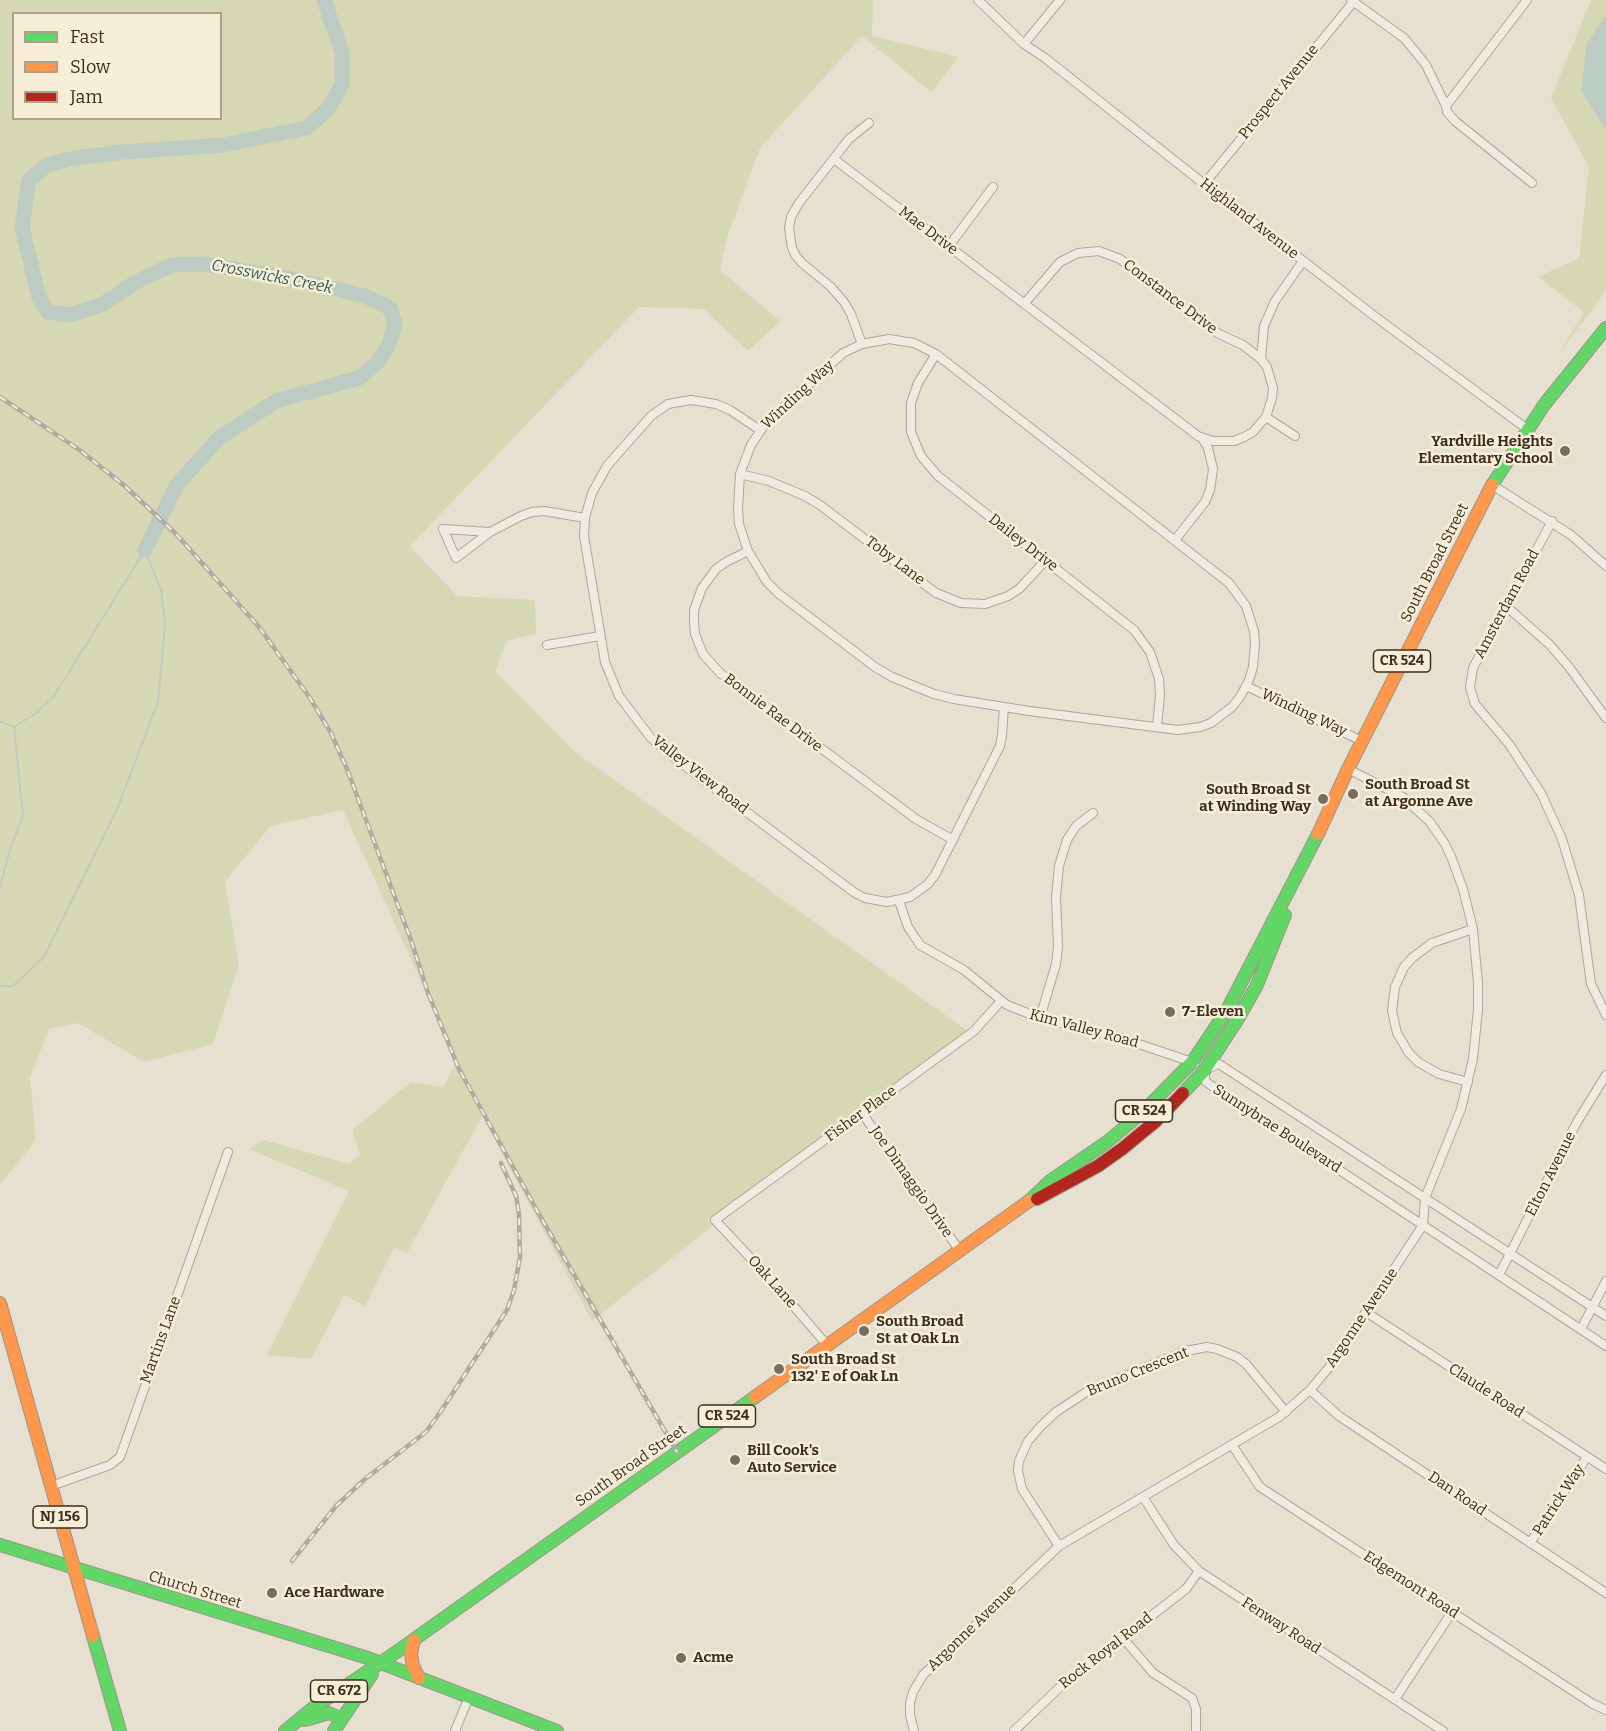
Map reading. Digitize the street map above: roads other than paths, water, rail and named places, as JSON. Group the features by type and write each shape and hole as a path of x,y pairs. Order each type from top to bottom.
{"main road":[{"name":"South Broad Street","path":"285,1731 313,1708 414,1640 1024,1205 1050,1181 1107,1142 1144,1111 1192,1061 1227,1010 1305,862 1348,769 1492,485 1527,429 1606,328"},
{"name":"South Broad Street","path":"1024,1205 1056,1191 1122,1149 1156,1121 1204,1071 1257,986 1305,862"},
{"path":"1107,1142 1122,1149"},
{"path":"1090,1154 1098,1166"},
{"name":"NJ 156","path":"0,1303 120,1731"},
{"name":"Church Street","path":"0,1545 381,1663 557,1731"},
{"path":"414,1640 411,1654 419,1678"},
{"name":"CR 524","path":"334,1731 362,1687 381,1663"},
{"path":"297,1721 329,1713 342,1719"}],"street":[{"name":"Highland Avenue","path":"978,0 1024,44 1046,58 1303,261 1527,429"},
{"path":"1024,44 1060,0"},
{"path":"1446,106 1527,0"},
{"path":"1353,1 1404,38 1426,65 1447,112 1532,183"},
{"name":"Prospect Avenue","path":"1204,184 1353,1"},
{"path":"862,344 844,302 831,287 802,263 792,248 789,238 791,217 795,208 849,139 869,123"},
{"name":"Mae Drive","path":"834,159 1202,438"},
{"path":"949,246 993,187"},
{"name":"Constance Drive","path":"1024,304 1060,262 1078,253 1099,251 1120,259 1219,334 1243,345 1261,358"},
{"path":"1202,438 1224,442 1244,437 1260,425 1266,417 1273,388 1267,367 1261,358 1261,341 1268,315 1275,301 1303,261"},
{"name":"Winding Way","path":"877,340 901,340 914,343 936,354 1229,583 1246,606 1255,644 1253,668 1246,686 1232,707 1210,723 1189,729 1004,707 934,694 892,677 875,667 779,594 758,570 748,551 738,509 740,474 751,445 760,430 843,352 877,340"},
{"name":"Dailey Drive","path":"936,354 918,383 911,403 911,432 921,456 938,476 1134,630 1156,665 1160,695 1157,727"},
{"name":"Valley View Road","path":"760,430 730,410 716,404 691,400 669,404 651,416 607,466 592,493 585,518 585,551 605,662 619,696 637,721 667,752 855,893 876,901 899,901"},
{"path":"1266,417 1295,436"},
{"path":"1175,540 1205,502 1210,490 1213,469 1208,448 1202,438"},
{"name":"Toby Lane","path":"740,474 769,481 805,495 936,593 961,603 985,604 1008,596 1019,589 1046,560"},
{"path":"1492,485 1552,521 1606,566"},
{"path":"490,532 443,529 456,558 490,532 532,512 544,511 585,518"},
{"name":"Amsterdam Road","path":"1552,521 1473,668 1470,677 1471,696 1481,713 1509,744 1524,765 1541,793 1559,832 1579,895 1591,984 1606,1015"},
{"name":"Bonnie Rae Drive","path":"748,551 716,569 697,598 694,610 695,634 710,664 916,819 952,840"},
{"path":"1506,606 1550,645 1606,718"},
{"path":"547,645 600,636"},
{"name":"Winding Way","path":"1246,686 1362,741"},
{"path":"899,901 910,897 928,884 935,875 999,746 1004,707"},
{"name":"Argonne Avenue","path":"914,1731 910,1703 922,1675 1059,1546 1286,1412 1310,1390 1331,1365 1423,1225 1425,1198 1457,1120 1468,1083 1477,1034 1477,958 1473,929 1463,889 1452,859 1434,827 1416,807 1403,797 1348,769"},
{"path":"1040,1018 1058,947 1056,897 1059,866 1067,840 1076,826 1094,813"},
{"name":"Kim Valley Road","path":"899,901 908,927 920,945 964,970 1001,1001 1040,1018 1121,1038 1192,1061 1204,1071"},
{"path":"1468,1083 1424,1067 1409,1053 1397,1033 1393,1020 1392,999 1399,977 1412,958 1432,943 1473,929"},
{"name":"Fisher Place","path":"715,1220 974,1031 1001,1001"},
{"name":"Sunnybrae Boulevard","path":"1606,1316 1220,1064 1204,1071 1206,1082 1606,1346"},
{"name":"Elton Avenue","path":"1499,1275 1577,1122 1606,1075"},
{"name":"Joe Dimaggio Drive","path":"862,1113 960,1251"},
{"name":"Martins Lane","path":"51,1486 110,1465 120,1457 228,1152"},
{"name":"Oak Lane","path":"715,1220 827,1345"},
{"path":"1581,1329 1606,1281"},
{"name":"Claude Road","path":"1366,1312 1606,1469"},
{"name":"Bruno Crescent","path":"1059,1546 1022,1489 1018,1471 1019,1461 1028,1441 1040,1427 1088,1391 1186,1351 1207,1347 1237,1357 1246,1364 1286,1412"},
{"name":"Dan Road","path":"1310,1390 1339,1416 1606,1593"},
{"name":"Edgemont Road","path":"1232,1445 1260,1487 1593,1704 1606,1710"},
{"name":"Patrick Way","path":"1530,1543 1587,1457"},
{"name":"Fenway Road","path":"1143,1497 1174,1545 1198,1571 1443,1731"},
{"name":"Rock Royal Road","path":"1014,1731 1062,1685 1186,1589 1198,1571"},
{"path":"1395,1700 1452,1612"},
{"path":"1123,1638 1154,1673 1192,1698 1196,1709 1196,1731"},
{"path":"455,1731 469,1697"}],"waterway":[{"name":"Crosswicks Creek","path":"145,550 176,486 219,438 276,401 359,378 376,364 388,347 395,324 390,308 365,296 293,279 204,264 172,265 136,282 103,304 69,315 48,312 39,298 22,227 29,180 47,165 75,158 223,145 306,128 327,110 342,85 342,53 324,0"},
{"name":"Crosswicks Creek","path":"0,722 14,727 36,713 54,696 145,550"},
{"path":"0,986 13,986 44,957 118,807 158,702 165,624 161,590 145,550"},
{"path":"0,887 10,849 23,816 14,727"}],"railway":[{"path":"0,397 81,451 126,487 176,534 259,627 310,698 331,733 347,769 412,943 428,993 459,1069 540,1216 677,1452"},
{"path":"292,1561 336,1506 365,1479 426,1432 507,1310 514,1290 520,1257 519,1214 516,1196 501,1163"}],"place":[{"name":"Yardville Heights Elementary School","path":"1565,451"},
{"name":"South Broad St at Argonne Ave","path":"1353,794"},
{"name":"South Broad St at Winding Way","path":"1323,799"},
{"name":"7-Eleven","path":"1170,1012"},
{"name":"South Broad St at Oak Ln","path":"864,1331"},
{"name":"South Broad St 132' E of Oak Ln","path":"779,1369"},
{"name":"Bill Cook's Auto Service","path":"735,1460"},
{"name":"Ace Hardware","path":"272,1593"},
{"name":"Acme","path":"681,1658"}]}
